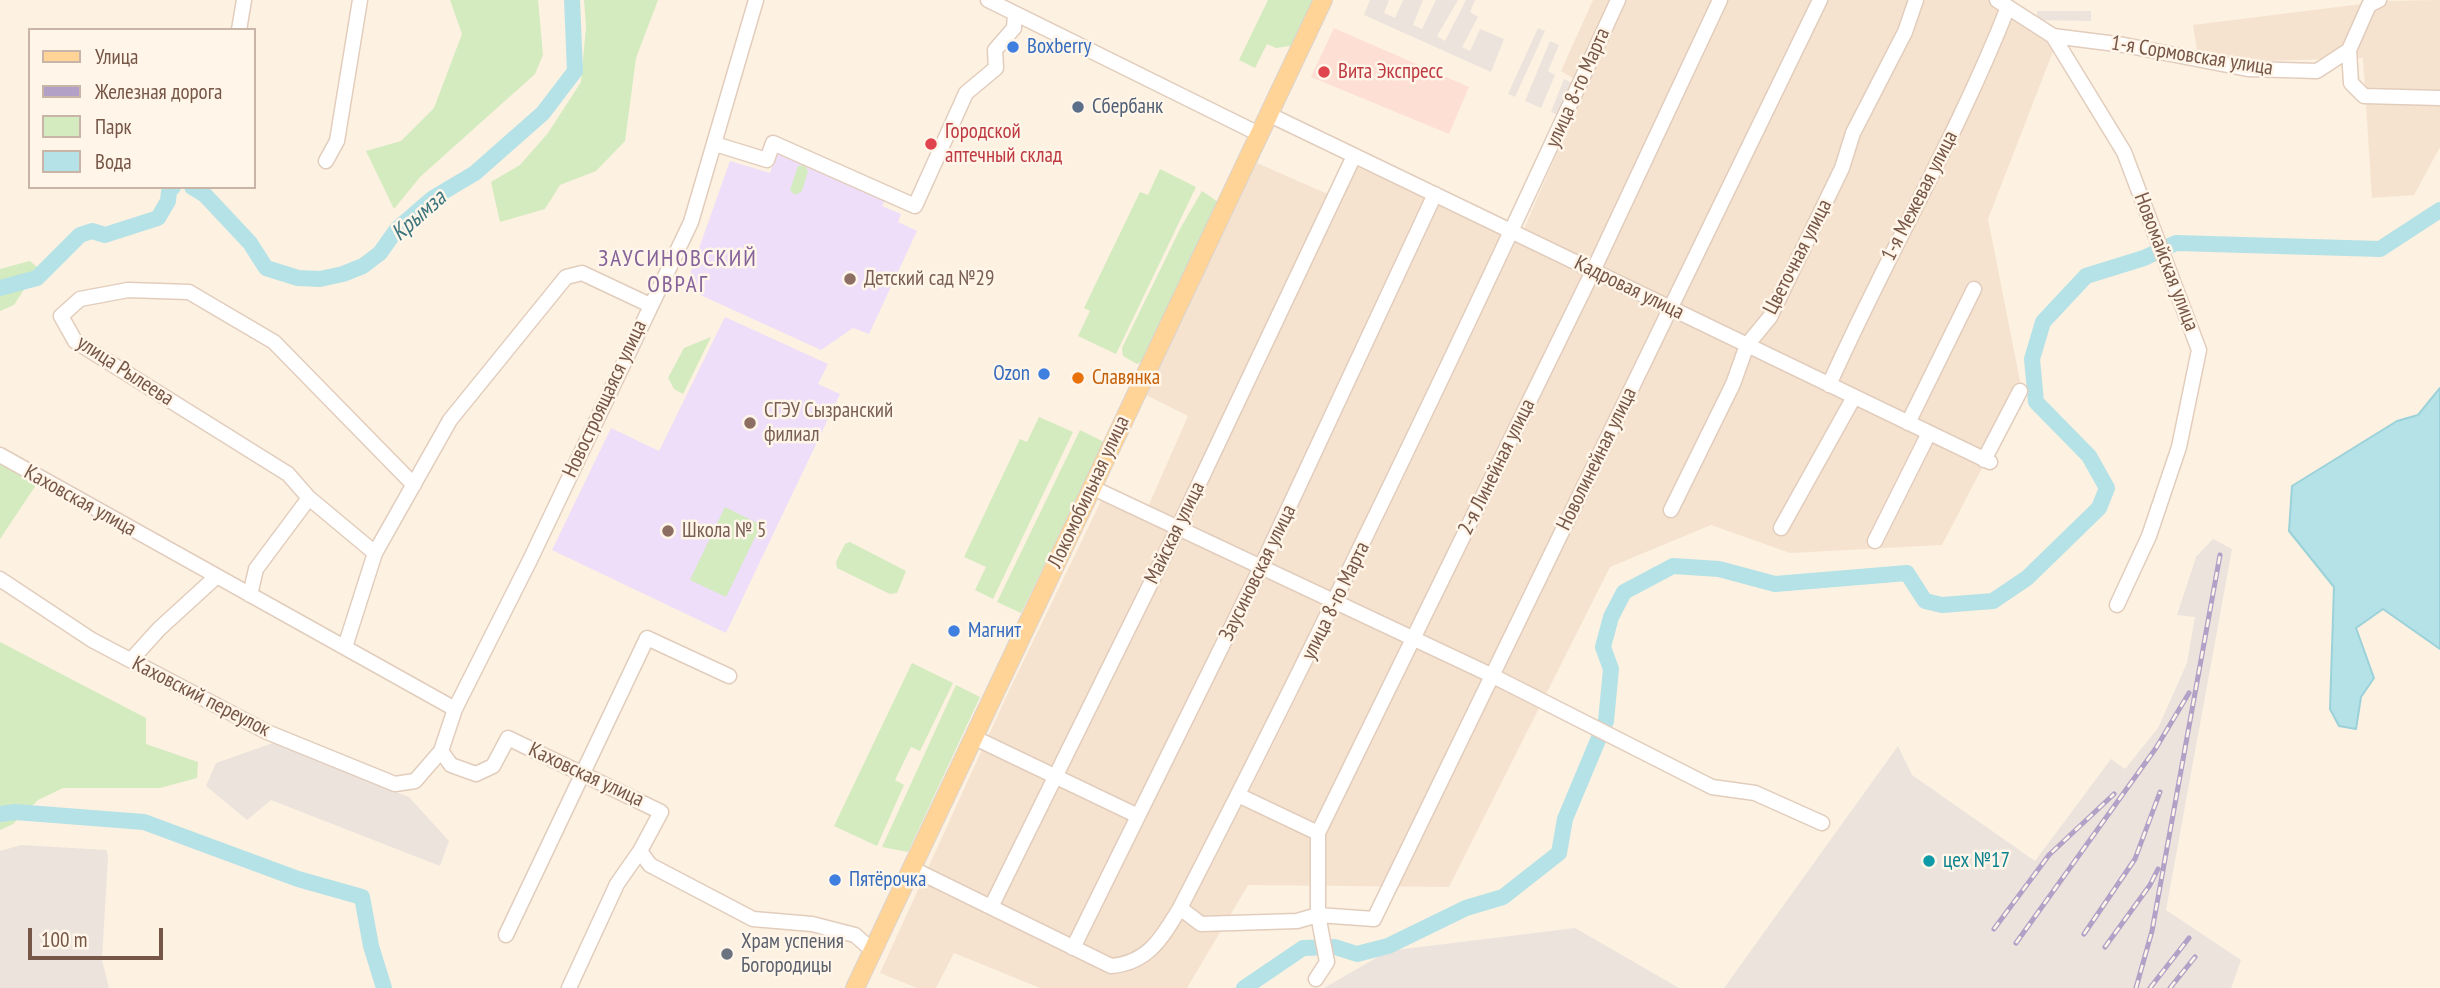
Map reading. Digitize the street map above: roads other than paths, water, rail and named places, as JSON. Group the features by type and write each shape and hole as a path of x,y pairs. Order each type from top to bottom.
{"main road":[{"name":"Локомобильная улица","path":"855,986 1323,0"}],"street":[{"path":"239,28 244,0"},
{"path":"326,161 337,142 360,0"},
{"name":"Новостроящаяся улица","path":"415,780 441,751 454,709 530,560 691,222 756,0"},
{"path":"988,0 1259,134"},
{"name":"улица 8-го Марта","path":"911,868 1111,966 1132,965 1160,940 1180,908 1336,603 1514,231 1618,0"},
{"name":"2-я Линейная улица","path":"1317,979 1327,962 1318,915 1318,833 1593,271 1720,0"},
{"name":"Новолинейная улица","path":"1318,915 1374,919 1821,0"},
{"name":"Цветочная улица","path":"1671,510 1733,384 1747,345 1770,317 1842,169 1853,133 1905,32 1916,0"},
{"path":"2379,0 2369,5 2349,50 2351,83 2364,96 2440,98"},
{"name":"Новомайская улица","path":"2002,3 2053,36 2124,152 2199,350 2179,447 2149,536 2117,605"},
{"name":"1-я Межевая улица","path":"1829,385 1857,321 1977,85 2002,3"},
{"path":"715,144 767,160 773,144 915,206 966,93 996,68 995,50 1014,28 1015,14"},
{"name":"1-я Сормовская улица","path":"2053,36 2124,45 2248,69 2317,71 2349,50"},
{"name":"Кадровая улица","path":"1268,114 1987,461 2020,391"},
{"name":"Майская улица","path":"991,907 1178,528 1354,156"},
{"name":"Заусиновская улица","path":"1073,948 1261,567 1435,194"},
{"path":"345,647 375,553 450,420 566,277 582,273 650,305"},
{"path":"1908,423 1974,289"},
{"name":"улица Рылеева","path":"375,553 309,498 288,474 75,341 61,316 80,299 128,290 189,292 274,342 414,485"},
{"path":"1782,528 1854,397"},
{"path":"1875,541 1928,433"},
{"name":"Каховская улица","path":"0,455 454,709"},
{"path":"1091,487 1493,676 1712,787 1755,793 1822,823"},
{"path":"250,595 256,569 309,498"},
{"path":"131,660 159,629 217,576"},
{"name":"Каховский переулок","path":"0,579 92,640 267,732 395,784 415,780"},
{"path":"506,935 647,638 729,676"},
{"path":"973,737 1138,816"},
{"name":"Каховская улица","path":"441,751 451,765 476,774 493,766 508,738 661,812 640,851"},
{"path":"1238,795 1318,833"},
{"path":"569,988 617,884 640,851 650,865 753,919 812,924 855,935 873,951"},
{"path":"1180,908 1201,924 1297,921 1318,915"}],"water":[{"path":"2440,388 2440,649 2383,609 2356,628 2374,678 2361,697 2356,729 2339,726 2330,709 2334,587 2289,531 2292,486 2397,421 2418,415"}],"waterway":[{"name":"Крымза","path":"195,189 205,195 250,243 266,268 298,278 320,279 363,266 380,253 397,229 433,198 475,173 543,113 575,71 572,0"},
{"name":"Крымза","path":"0,288 37,278 80,235 92,231 105,235 158,218 168,201 171,189"},
{"path":"1244,988 1303,948 1335,947 1357,954 1388,946 1466,908 1503,897 1559,853 1565,819 1606,721 1611,669 1603,647 1611,617 1624,592 1673,566 1719,569 1775,584 1907,573 1925,601 1942,605 1993,601 2027,578 2099,508 2107,488 2089,456 2036,402 2032,359 2043,322 2086,276 2144,258 2176,243 2380,249 2440,210"},
{"path":"0,814 15,812 144,822 298,879 362,897 371,946 384,988"}],"railway":[{"path":"2136,988 2152,931 2220,555"},
{"path":"2016,943 2156,748 2189,693"},
{"path":"2084,934 2135,859 2160,792"},
{"path":"1994,929 2049,855 2114,794"},
{"path":"2105,947 2150,885 2158,869"},
{"path":"2150,988 2189,938"},
{"path":"2170,988 2195,957"}],"place":[{"name":"Boxberry","path":"1013,47"},
{"name":"Вита Экспресс","path":"1324,72"},
{"name":"Сбербанк","path":"1078,107"},
{"name":"Городской аптечный склад","path":"931,144"},
{"name":"Детский сад №29","path":"850,279"},
{"name":"Ozon","path":"1044,374"},
{"name":"Славянка","path":"1078,378"},
{"name":"СГЭУ Сызранский филиал","path":"750,423"},
{"name":"Школа № 5","path":"668,531"},
{"name":"Магнит","path":"954,631"},
{"name":"цех №17","path":"1929,861"},
{"name":"Пятёрочка","path":"835,880"},
{"name":"Храм успения Богородицы","path":"727,954"}],"district":[{"name":"ЗАУСИНОВСКИЙ ОВРАГ","path":"678,272"}]}
